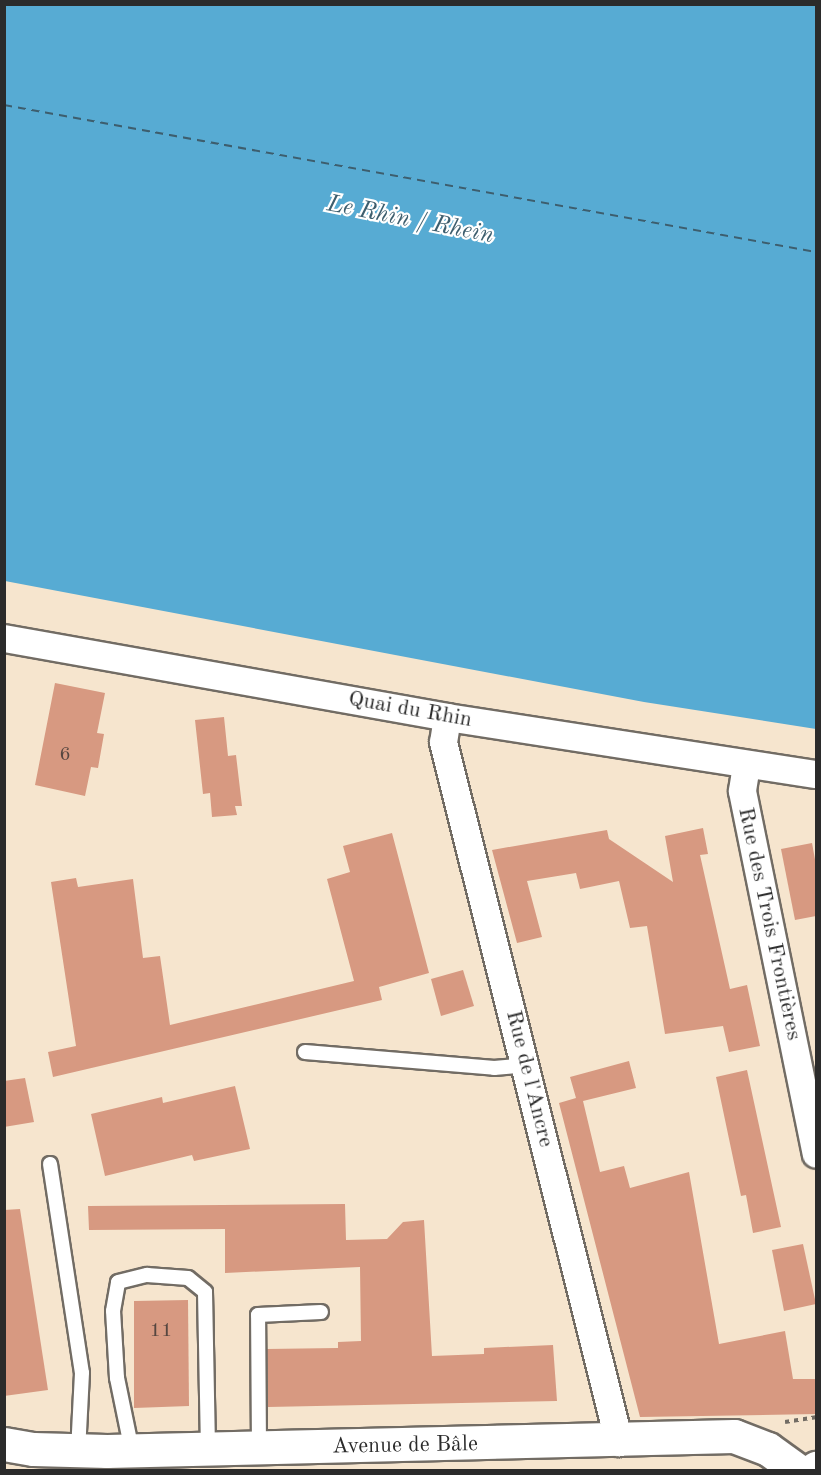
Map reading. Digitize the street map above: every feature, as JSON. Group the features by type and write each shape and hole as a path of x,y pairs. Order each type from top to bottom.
{"street":[{"name":"Quai du Rhin","path":"4,638 447,717 816,774"},
{"name":"Rue de l'Ancre","path":"447,717 443,742 619,1442"},
{"name":"Rue des Trois Frontières","path":"746,765 742,792 816,1154"},
{"name":"Avenue de Bâle","path":"4,1444 78,1451 132,1451 619,1442 734,1436 768,1449 797,1470"}],"lane":[{"path":"305,1052 494,1068 526,1065"},
{"path":"50,1164 82,1373 78,1451"},
{"path":"132,1451 117,1378 113,1311 118,1282 147,1275 188,1278 205,1292 208,1449"},
{"path":"259,1448 258,1315 321,1312"}],"path":[{"path":"790,1422 816,1417"}],"water":[{"name":"Le Rhin / Rhein","path":"4,5 816,5 816,729 644,702 5,581"}],"building":[{"path":"55,683 105,693 97,733 104,734 98,768 91,767 85,796 35,785"},
{"path":"224,717 228,756 236,755 242,806 235,806 237,815 212,817 210,793 203,794 195,720"},
{"path":"703,828 708,854 700,855 730,989 747,985 760,1046 729,1052 723,1026 665,1034 647,926 630,928 619,881 580,889 576,873 527,881 542,937 517,943 492,850 607,830 609,839 673,882 665,836"},
{"path":"392,833 429,973 379,987 382,1000 53,1077 48,1052 76,1046 51,882 76,878 78,887 133,879 143,958 160,956 170,1025 354,981 327,879 350,872 343,846"},
{"path":"812,843 816,865 816,916 795,920 781,849"},
{"path":"463,970 474,1006 441,1016 431,979"},
{"path":"629,1061 636,1088 583,1101 600,1172 624,1166 630,1188 689,1172 719,1344 785,1331 793,1379 816,1379 816,1414 640,1417 559,1103 576,1098 570,1077"},
{"path":"747,1070 781,1227 753,1233 746,1195 741,1196 716,1077"},
{"path":"25,1078 34,1122 4,1127 4,1081"},
{"path":"235,1086 250,1149 194,1161 192,1155 105,1176 91,1114 162,1097 163,1103"},
{"path":"345,1204 346,1240 387,1239 403,1222 424,1220 432,1356 484,1354 484,1348 553,1345 557,1401 268,1407 267,1349 338,1348 338,1342 361,1341 360,1267 225,1273 225,1229 89,1230 88,1206"},
{"path":"20,1209 48,1390 4,1396 4,1210"},
{"path":"803,1244 816,1304 784,1311 772,1250"},
{"path":"188,1300 189,1406 134,1408 134,1301"}],"ferry route":[{"path":"4,105 816,252"}]}
